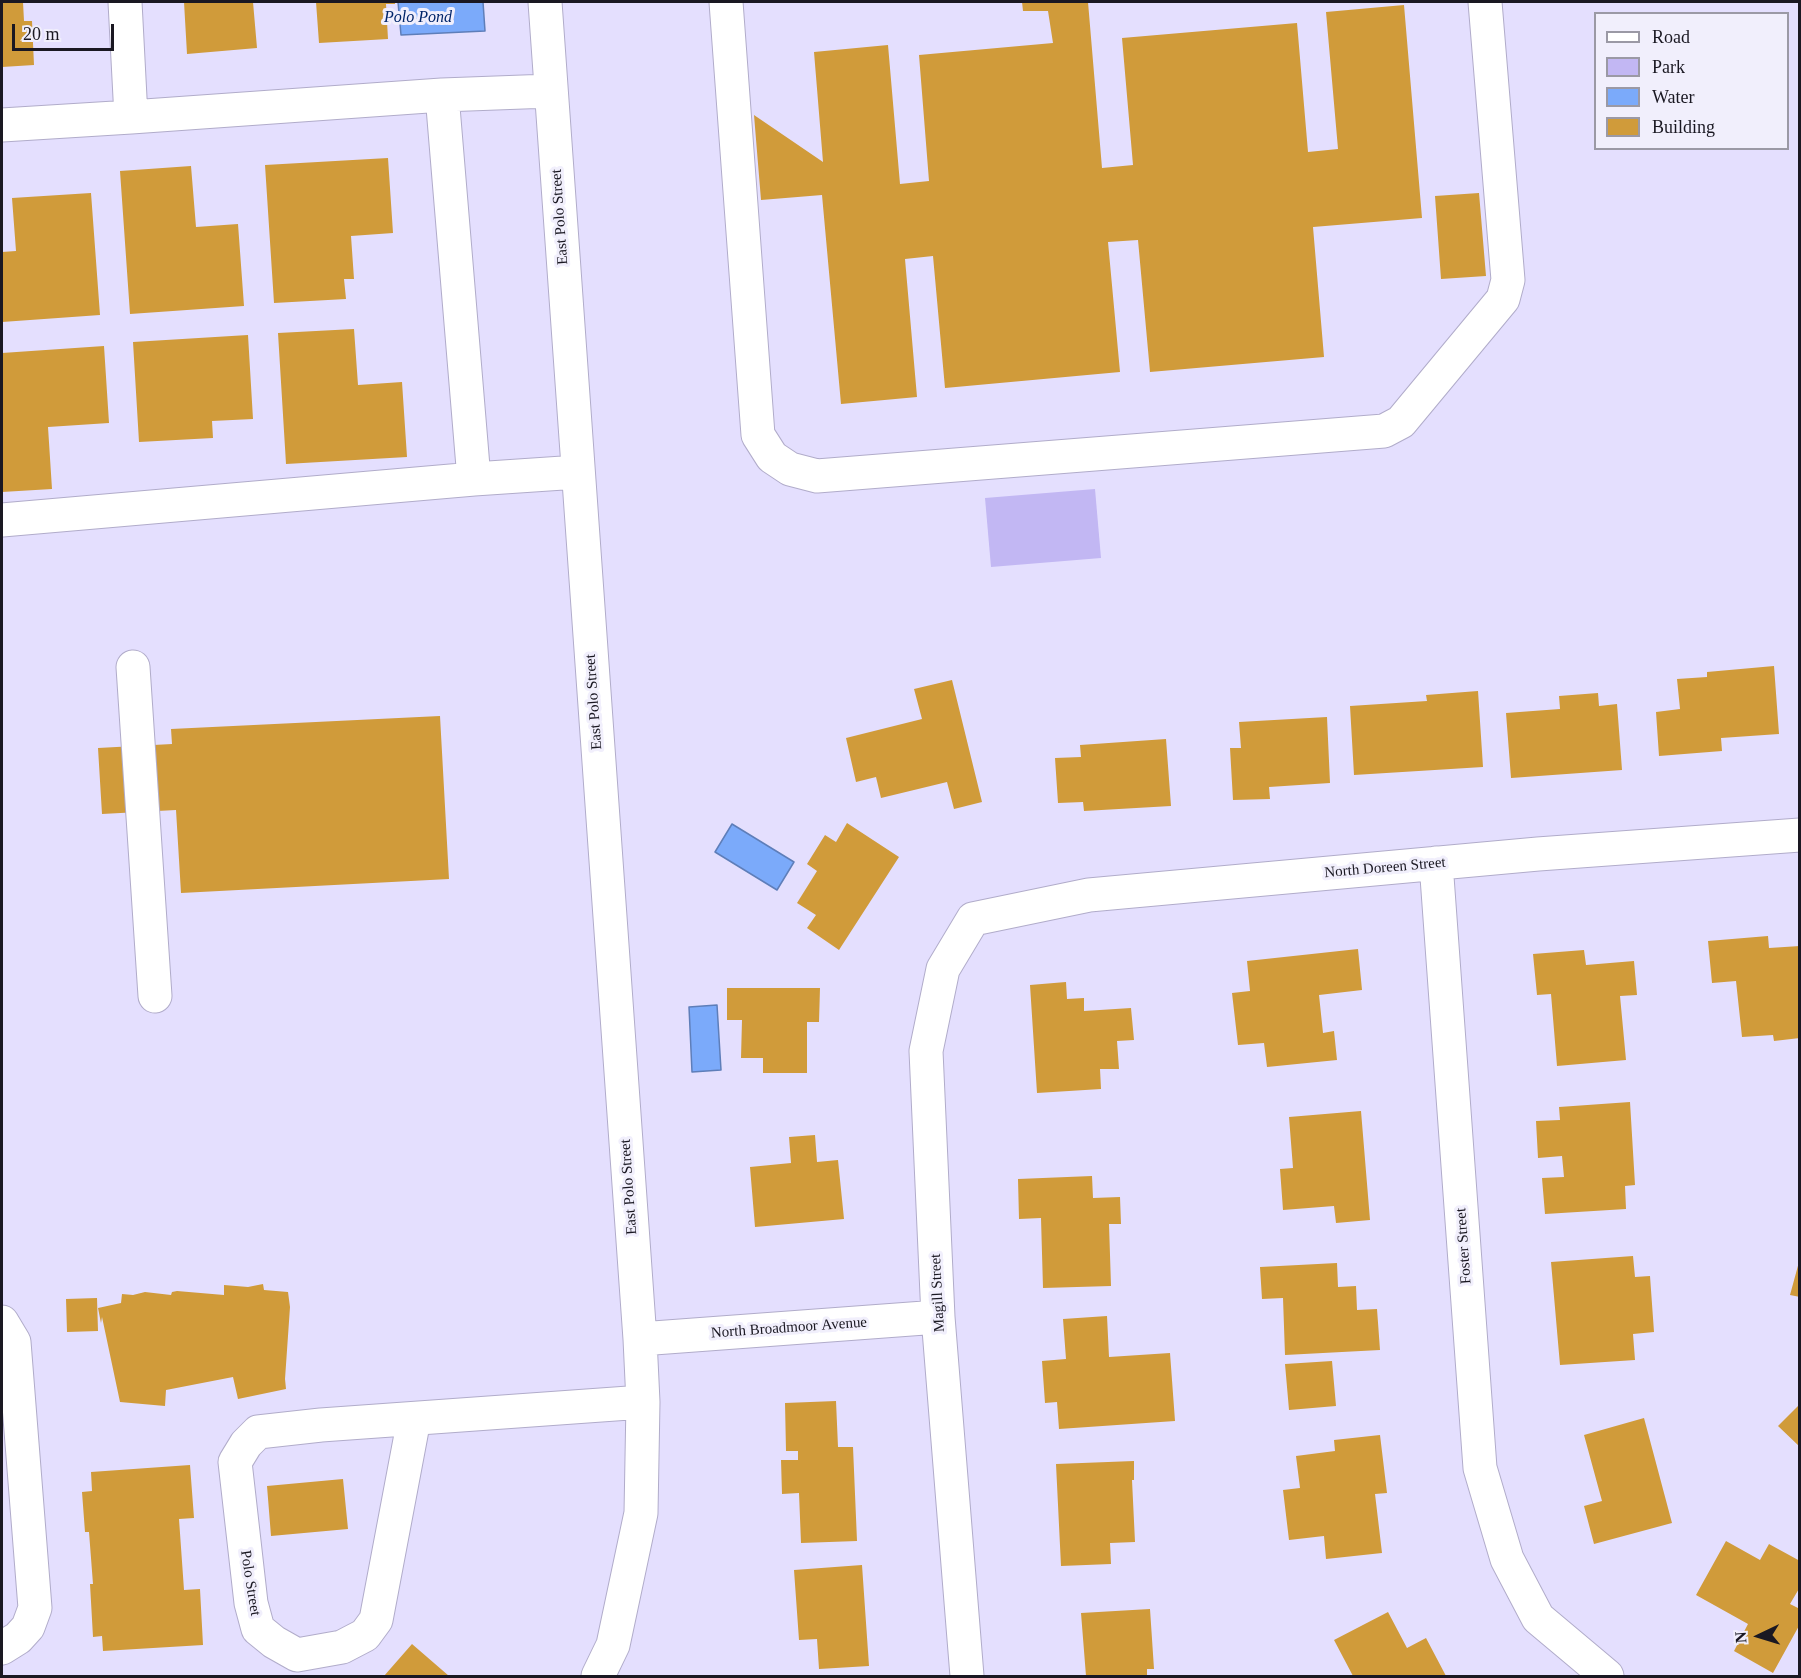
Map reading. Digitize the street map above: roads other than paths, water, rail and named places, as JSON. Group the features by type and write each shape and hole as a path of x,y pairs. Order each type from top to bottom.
{"street":[{"path":"125,2 131,117"},
{"name":"East Polo Street","path":"545,2 643,1402"},
{"path":"726,2 758,435 772,457 790,469 817,476 1384,431 1401,422 1503,299 1508,280 1485,2"},
{"path":"2,125 442,95 550,91"},
{"path":"442,95 474,479"},
{"path":"2,520 578,472"},
{"path":"133,667 155,996"},
{"name":"North Doreen Street","path":"973,920 1089,895 1538,854 1800,835"},
{"name":"Foster Street","path":"1436,863 1480,1468 1507,1559 1538,1618 1607,1677"},
{"name":"Magill Street","path":"967,1677 938,1317 926,1052 943,969 973,920"},
{"name":"North Broadmoor Avenue","path":"640,1339 938,1317"},
{"path":"2,1322 14,1342 35,1608 28,1627 18,1638 2,1648"},
{"path":"598,1677 613,1645 641,1513 643,1402"},
{"name":"Polo Street","path":"414,1419 376,1620 365,1635 296,1666 274,1642 258,1629 251,1603 236,1462 246,1444 258,1432 414,1419 643,1402"}],"water":[{"name":"Polo Pond","path":"398,2 483,2 485,31 401,35"},
{"path":"732,824 794,862 777,890 715,852"},
{"path":"717,1005 721,1070 692,1072 689,1007"}]}
